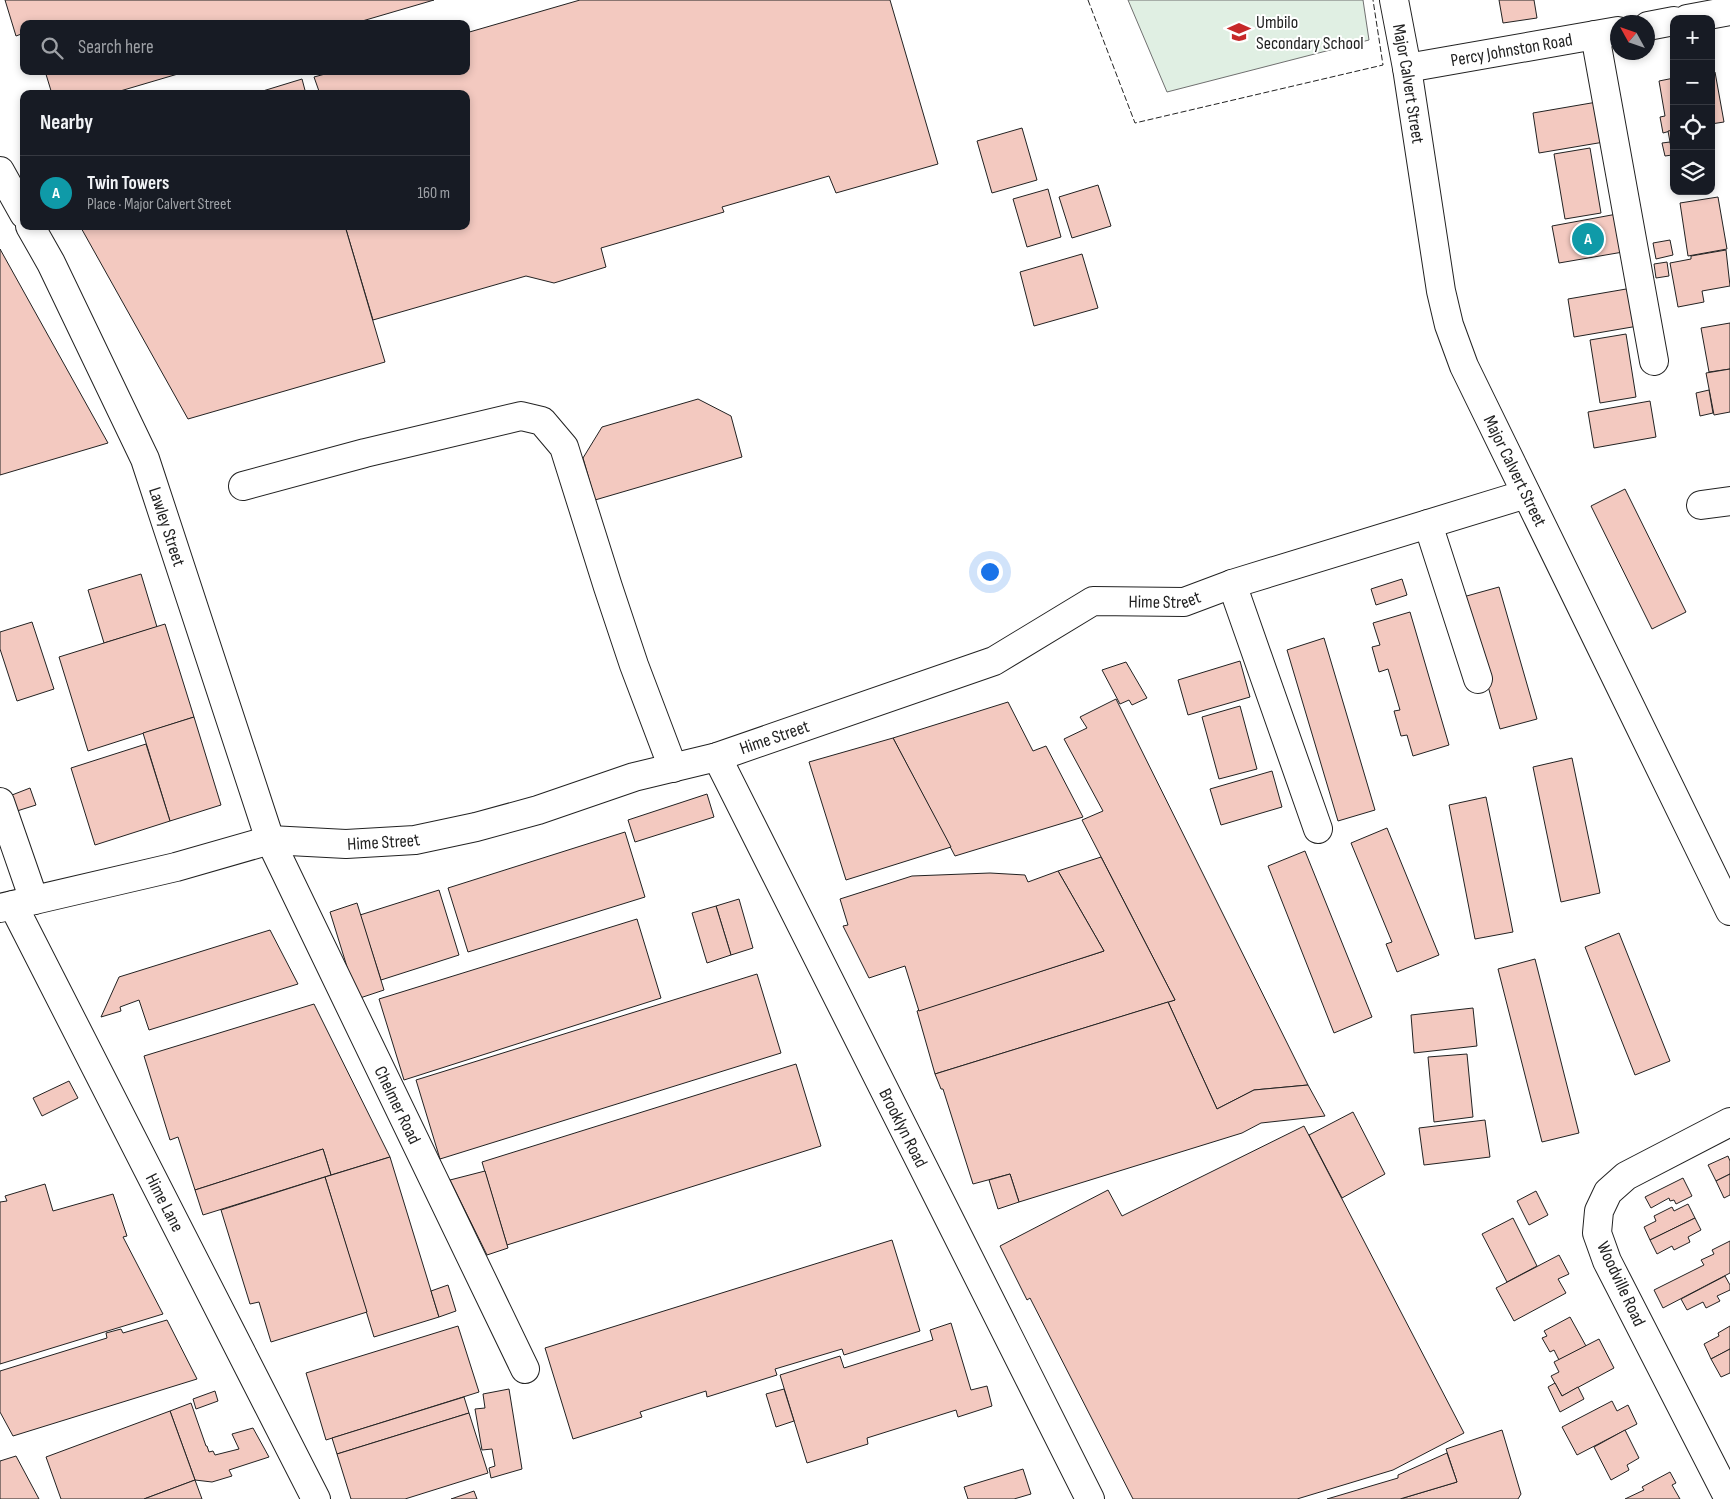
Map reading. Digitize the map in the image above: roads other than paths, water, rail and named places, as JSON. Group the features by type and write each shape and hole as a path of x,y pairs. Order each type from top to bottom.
{"street":[{"name":"Major Calvert Street","path":"1394,0 1407,68 1441,291 1449,325 1464,366 1730,911"},
{"path":"1708,15 1730,11"},
{"path":"1655,25 1670,22"},
{"name":"Percy Johnston Road","path":"1407,68 1606,33"},
{"path":"1606,33 1654,361"},
{"path":"0,171 20,207"},
{"name":"Lawley Street","path":"32,230 51,263 145,459 270,840"},
{"path":"243,486 364,453 521,416 542,421 564,447 620,622 673,768"},
{"name":"Hime Street","path":"16,904 176,867 270,840 346,844 415,840 476,827 529,812 634,777 717,757 994,661 1093,601 1184,602 1232,584 1526,494"},
{"path":"1702,505 1730,501"},
{"path":"1428,524 1478,679"},
{"path":"1232,584 1318,830"},
{"name":"Brooklyn Road","path":"717,757 1090,1499"},
{"name":"Hime Lane","path":"0,802 16,904 316,1499"},
{"name":"Chelmer Road","path":"270,840 525,1369"},
{"name":"Woodville Road","path":"1729,1499 1607,1261 1598,1233 1599,1211 1608,1192 1626,1176 1730,1122"}],"place":[{"name":"Umbilo Secondary School","path":"1239,32"},
{"name":"Twin Towers","path":"1588,239"}]}
